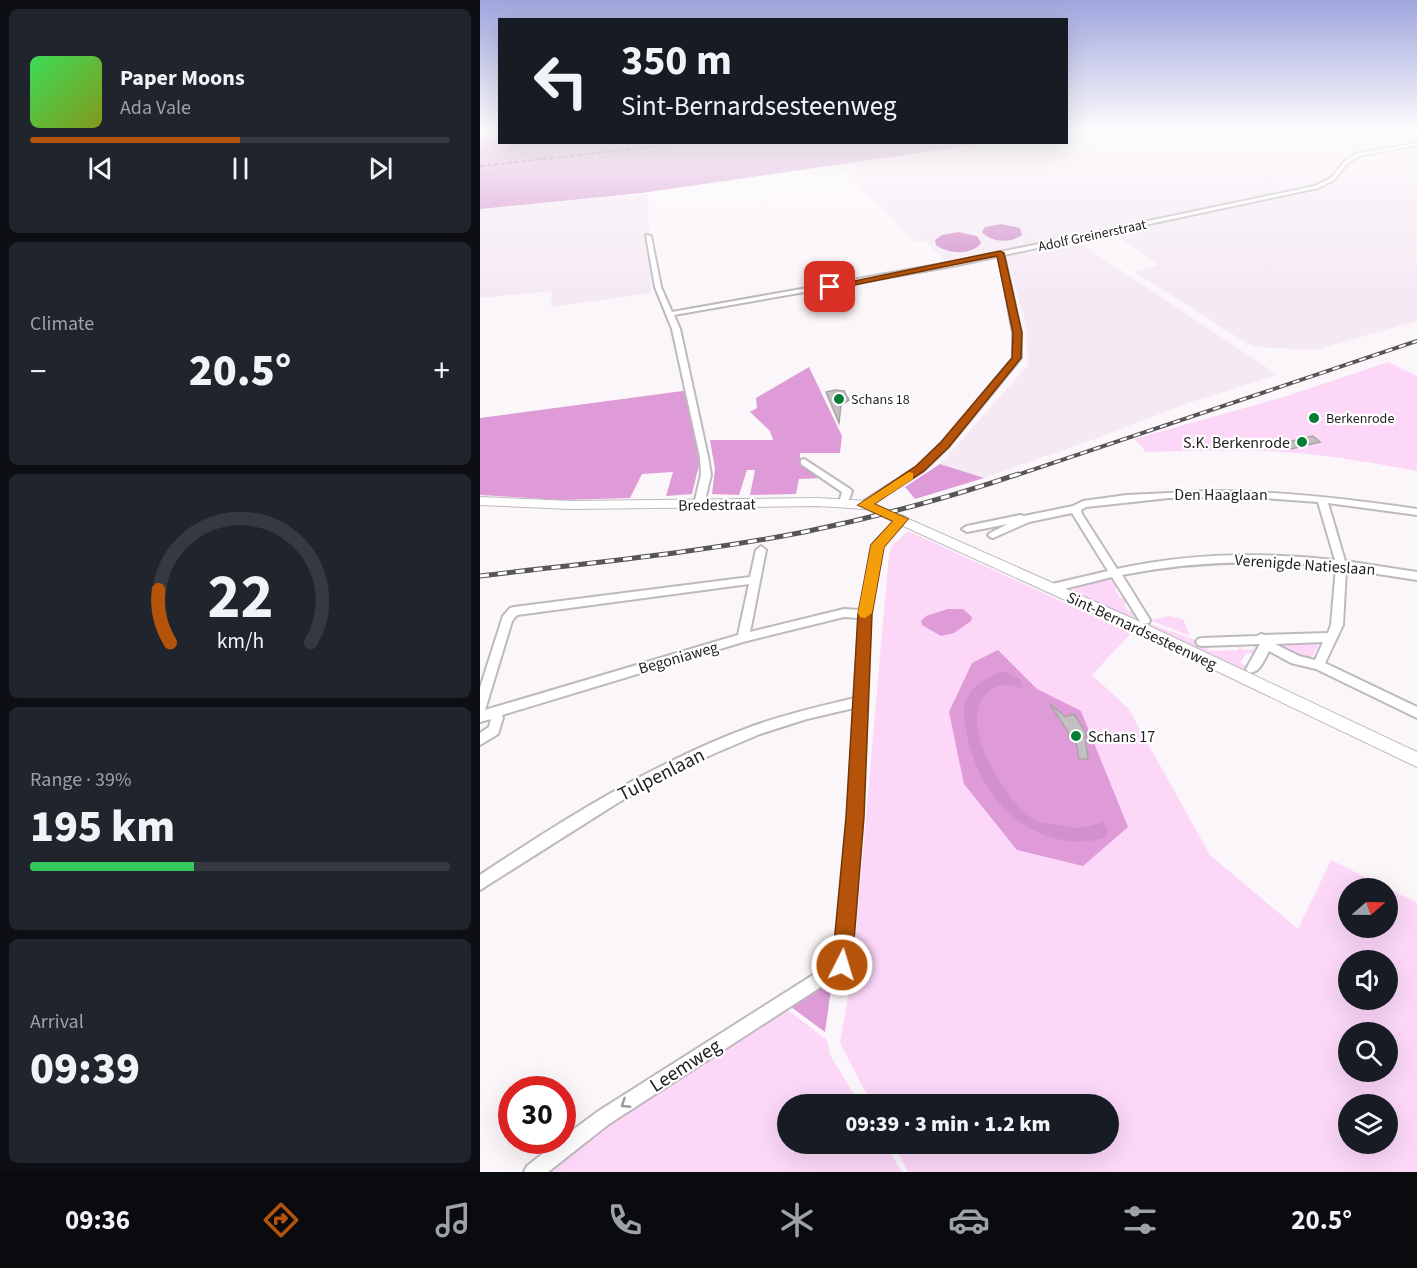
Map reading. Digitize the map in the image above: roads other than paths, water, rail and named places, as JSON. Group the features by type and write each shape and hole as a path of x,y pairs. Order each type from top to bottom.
{"main road":[{"name":"Bredestraat","path":"480,501 570,505"},
{"name":"Bredestraat","path":"480,507 844,503 864,505"},
{"name":"Sint-Bernardsesteenweg","path":"864,505 902,519 1052,588 1417,760"}],"street":[{"name":"Adolf Greinerstraat","path":"670,314 877,279 1326,184"},
{"path":"648,236 658,287 676,329 706,466 699,504"},
{"path":"864,505 920,469 945,445 1017,358 1017,333 1000,253"},
{"path":"804,462 847,491 844,503"},
{"name":"Den Haaglaan","path":"993,536 1026,519 1076,509 1083,504 1142,495 1211,492 1266,493 1417,512"},
{"path":"1318,665 1337,625 1341,564 1322,499"},
{"path":"1076,509 1113,572 1145,620"},
{"name":"Den Haaglaan","path":"966,529 1014,518 1026,519"},
{"path":"859,702 865,614 877,545 902,519"},
{"path":"743,638 761,550"},
{"name":"Verenigde Natieslaan","path":"1052,588 1113,572 1193,561 1237,558 1341,564 1417,576"},
{"path":"480,713 507,619 514,611 754,580"},
{"name":"Begoniaweg","path":"480,713 495,713 743,638 844,613 865,614"},
{"path":"1202,642 1264,642 1331,637"},
{"path":"1264,642 1306,664 1318,665 1417,713"},
{"path":"1252,669 1264,642"},
{"name":"Tulpenlaan","path":"480,883 570,823 665,770 714,747 785,721 859,702"},
{"name":"Leemweg","path":"533,1172 603,1118 842,965 855,817 859,702"},
{"path":"480,740 494,730 495,713"}],"railway":[{"path":"1014,476 1417,341"},
{"path":"480,576 683,552 804,532 912,506 1018,474"}],"place":[{"name":"Schans 18","path":"839,399"},
{"name":"Berkenrode","path":"1314,418"},
{"name":"S.K. Berkenrode","path":"1302,442"},
{"name":"Schans 17","path":"1076,736"}]}
